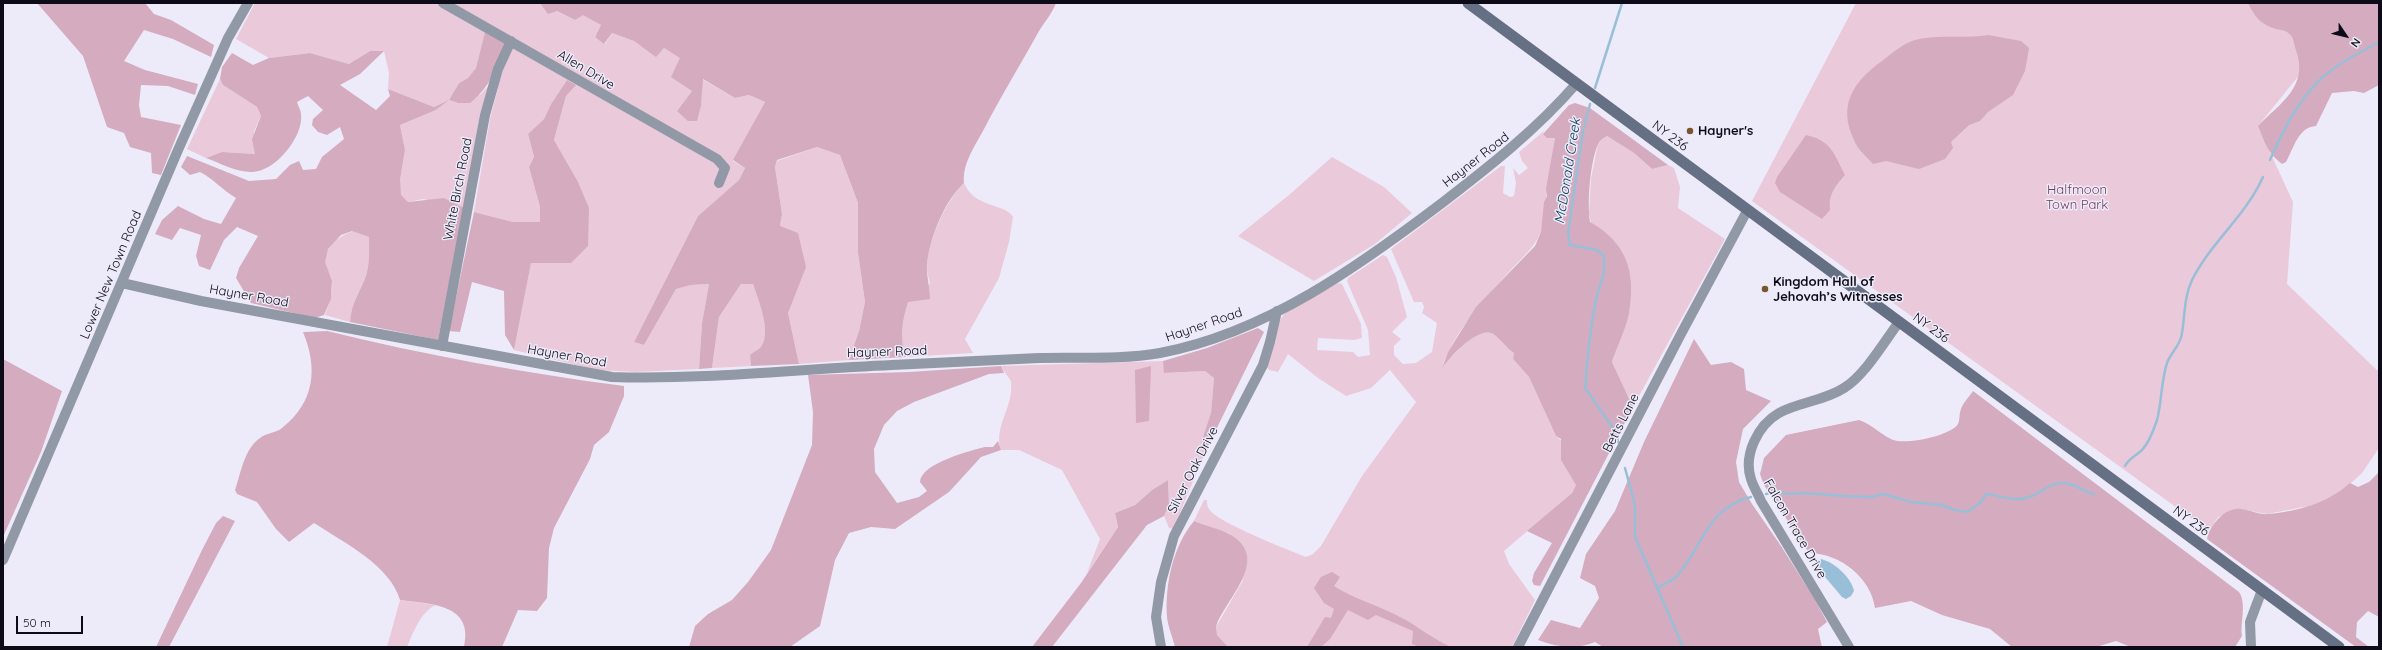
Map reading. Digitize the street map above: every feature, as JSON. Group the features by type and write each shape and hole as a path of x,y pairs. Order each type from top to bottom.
{"main road":[{"name":"NY 236","path":"1468,3 1747,211 2339,647"}],"street":[{"name":"Lower New Town Road","path":"3,560 228,38 248,3"},
{"name":"Allen Drive","path":"442,3 511,41 612,101 717,159 725,168 719,183"},
{"name":"White Birch Road","path":"442,346 485,115 498,69 511,41"},
{"name":"Hayner Road","path":"122,283 201,301 612,377 664,378 839,367 1039,358 1132,357 1195,344 1277,311 1336,278 1394,240 1509,152 1550,114 1576,84"},
{"name":"Betts Lane","path":"1518,647 1682,332 1747,211"},
{"name":"Silver Oak Drive","path":"1161,647 1156,618 1161,582 1174,536 1263,365 1277,311"},
{"name":"Falcon Trace Drive","path":"1849,647 1761,501 1750,478 1750,459 1753,443 1767,422 1780,413 1828,396 1845,387 1857,377 1899,322"},
{"path":"2251,647 2250,622 2262,590"}],"green space":[{"path":"255,3 540,3 575,20 583,14 601,25 595,37 605,44 612,33 634,41 656,56 664,48 681,58 692,91 677,111 696,121 701,106 702,79 735,98 749,95 765,102 733,161 745,168 739,180 698,216 634,342 644,345 676,289 691,285 709,284 702,323 699,369 636,372 597,370 514,350 531,262 571,263 577,180 554,140 566,96 575,85 567,80 551,104 544,119 528,134 534,157 529,167 540,207 541,222 513,222 474,212 490,119 498,88 485,33 476,68 468,78 459,83 449,100 458,103 481,94 490,84 480,114 464,208 423,199 408,202 400,195 400,180 405,150 400,125 436,110 447,101 434,107 388,89 389,73 384,51 370,51 349,64 310,53 269,58 236,39"},
{"name":"Halfmoon Town Park","path":"1856,3 2326,3 2305,68 2258,126 2293,202 2287,284 2379,372 2379,448 2362,473 2340,493 2314,505 2267,514 2239,509 2218,517 2209,531 1752,201"},
{"path":"220,79 223,85 257,107 261,116 254,131 255,154 222,152 206,158 187,149"},
{"path":"1544,131 1543,134 1555,138 1541,232 1530,250 1470,317 1455,340 1442,366 1472,338 1480,334 1487,332 1499,338 1508,349 1514,353 1513,359 1529,377 1556,436 1586,465 1572,493 1504,551 1509,564 1535,600 1512,647 1228,647 1217,635 1216,627 1242,582 1247,564 1230,534 1194,521 1204,500 1207,500 1208,508 1214,515 1238,528 1306,557 1313,554 1321,546 1362,476 1416,402 1390,370 1371,388 1346,396 1318,378 1288,354 1278,372 1269,370 1266,366 1275,344 1279,322 1286,311 1338,283 1342,284 1361,324 1362,338 1354,340 1318,338 1317,350 1353,352 1358,357 1370,355 1368,330 1347,281 1348,278 1383,255 1387,257 1396,277 1407,317 1392,332 1401,339 1394,346 1394,355 1403,364 1416,363 1432,352 1437,323 1422,313 1424,307 1422,302 1414,302 1391,249 1501,166 1505,166 1503,193 1510,197 1514,196 1516,183 1513,168 1519,175 1528,168 1522,161 1519,152"},
{"path":"1607,136 1634,153 1652,169 1668,165 1674,168 1680,187 1678,208 1725,239 1633,407 1612,362 1617,346 1589,213 1591,179 1598,143"},
{"path":"817,147 840,155 858,203 858,253 865,302 859,331 849,360 799,364 788,313 793,295 780,226 782,214 775,167 777,161"},
{"path":"1332,157 1384,187 1412,213 1375,244 1314,281 1238,236 1289,195"},
{"path":"964,183 975,197 1003,209 1013,217 1009,242 999,278 965,339 973,353 906,357 901,330 905,308 912,297 930,284 927,265 935,231 951,199"},
{"path":"353,231 369,237 369,253 366,276 353,305 350,322 325,315 332,291 332,282 325,261 330,246 338,239"},
{"path":"741,284 753,284 765,326 766,334 764,342 761,348 750,355 751,366 712,368 719,317"},
{"path":"1163,361 1165,373 1205,371 1214,378 1211,414 1201,443 1208,446 1173,529 1169,528 1164,516 1169,505 1168,480 1152,490 1135,505 1115,513 1118,527 1087,573 1100,539 1062,470 1019,450 1001,450 999,442 1001,425 1010,400 1011,382 1001,366"},
{"path":"400,600 436,605 422,617 407,647 387,647"}],"shaded area":[{"path":"37,3 145,3 154,14 171,20 214,45 211,57 173,39 144,30 124,61 145,70 198,84 195,95 168,86 141,85 139,105 141,117 181,125 161,175 152,173 151,153 130,147 124,133 107,127 83,56"},
{"path":"540,3 1056,3 1004,92 973,149 965,169 964,183 950,200 935,230 927,263 930,299 908,302 904,316 902,336 906,357 849,360 859,331 865,302 858,253 858,203 840,155 817,147 777,160 775,167 782,214 780,226 798,233 806,267 788,313 799,364 751,366 750,355 760,348 764,342 765,326 753,284 741,284 719,317 712,368 699,369 702,323 709,284 691,285 676,289 644,345 634,342 698,216 739,180 745,168 733,160 765,102 749,95 735,98 703,79 701,106 697,121 688,121 677,111 692,91 671,77 680,58 664,48 656,57 634,41 612,33 604,44 595,37 601,25 583,15 575,20 557,11 548,14"},
{"path":"2248,3 2379,3 2379,85 2364,93 2354,91 2332,93 2316,126 2310,127 2301,134 2286,162 2282,164 2270,152 2258,126 2283,102 2290,93 2299,74 2299,63 2290,34 2286,31 2266,25 2256,16"},
{"path":"485,32 506,43 492,76 484,90 470,103 458,103 449,100 459,83 468,78 476,68"},
{"path":"1988,35 2021,41 2029,48 2025,71 2013,95 1988,112 1980,121 1969,125 1951,142 1953,148 1945,159 1919,169 1886,161 1873,164 1855,143 1849,127 1847,116 1851,95 1863,77 1898,49 1915,40 1933,37 1970,37"},
{"path":"370,51 384,51 360,74 340,85 376,110 390,96 388,89 434,107 449,100 436,110 400,125 405,150 400,180 401,195 408,202 444,198 464,208 438,340 350,322 353,305 366,276 369,259 369,237 352,231 341,235 328,249 325,262 332,281 331,299 324,315 315,318 251,303 236,278 239,268 258,236 237,227 224,240 210,270 199,266 196,256 201,235 180,228 172,240 155,234 162,220 178,206 204,219 221,224 236,198 200,172 190,175 181,167 187,156 249,181 276,179 290,165 299,161 303,170 316,169 322,157 344,139 340,127 327,135 318,132 312,125 313,119 323,110 308,96 297,102 301,112 301,123 293,143 278,160 269,167 260,171 245,172 206,158 222,152 255,154 252,139 261,116 257,107 223,85 220,79 222,67 232,53 253,65 269,58 310,53 349,64"},
{"path":"567,80 576,85 566,96 554,140 577,180 589,208 588,246 571,263 531,263 514,350 505,335 504,291 472,282 460,332 449,331 474,212 513,222 540,222 540,207 529,167 534,157 528,134 544,119 551,104"},
{"path":"1575,103 1590,108 1668,165 1652,169 1634,153 1607,136 1599,143 1595,152 1590,183 1590,222 1603,230 1613,239 1620,249 1626,260 1631,284 1629,313 1612,362 1633,407 1540,586 1534,585 1532,581 1534,573 1552,543 1527,531 1572,493 1576,485 1561,460 1561,439 1556,436 1529,377 1513,359 1514,353 1493,334 1487,332 1473,338 1458,350 1442,368 1448,352 1476,307 1535,246 1541,232 1544,202 1547,196 1546,189 1555,138 1547,138 1543,134 1569,105"},
{"path":"1806,135 1822,141 1831,149 1845,175 1833,191 1830,200 1830,210 1822,219 1780,192 1775,183 1777,177"},
{"path":"1258,328 1264,332 1208,446 1201,443 1211,413 1214,378 1205,371 1164,373 1163,361 1207,348"},
{"path":"327,331 475,363 624,386 624,396 609,432 594,445 590,459 554,528 549,548 547,598 537,611 518,610 502,647 464,647 465,633 463,622 456,614 437,605 400,600 395,587 376,565 351,546 314,523 289,542 276,529 257,502 237,494 235,490 250,448 265,435 280,430 293,418 307,396 312,371 308,345 303,332"},
{"path":"1694,339 1711,365 1731,362 1744,369 1746,390 1771,401 1743,429 1736,462 1739,482 1814,598 1827,622 1818,629 1822,647 1603,647 1595,642 1580,646 1566,647 1538,640 1551,620 1580,628 1599,598 1595,586 1580,578 1586,554 1615,511 1644,442"},
{"path":"3,359 62,391 41,452 3,537"},
{"path":"1001,366 1004,373 989,374 914,402 897,411 884,425 874,449 875,472 897,503 919,497 927,491 920,482 922,475 928,469 937,464 969,451 985,447 993,447 998,441 1001,450 981,457 949,492 895,529 871,527 849,533 835,560 820,626 790,647 689,647 695,626 708,614 732,600 748,582 771,550 812,445 813,412 808,375 909,372"},
{"path":"1151,366 1149,421 1136,423 1135,370"},
{"path":"1973,391 2239,592 2243,602 2242,636 2235,647 2131,647 2116,641 2096,647 2012,647 1990,629 1942,615 1911,601 1875,608 1867,587 1861,577 1852,569 1832,557 1809,553 1764,485 1760,474 1764,458 1786,435 1859,420 1887,437 1897,441 1926,439 1946,432 1958,424 1960,411"},
{"path":"2379,472 2379,617 2368,611 2357,622 2356,637 2369,647 2356,647 2207,539 2211,528 2219,518 2229,511 2241,509 2268,514 2291,511 2323,501 2350,483 2358,487 2369,482"},
{"path":"1168,480 1169,505 1164,516 1147,525 1052,647 1032,647 1081,583 1118,527 1115,513 1135,505 1152,490"},
{"path":"223,516 235,521 169,647 156,647 202,550 216,523"},
{"path":"1194,521 1231,535 1242,545 1247,556 1246,568 1242,580 1216,627 1217,635 1228,647 1175,647 1168,625 1167,592 1172,566 1181,542"},
{"path":"1332,572 1340,577 1334,586 1349,595 1390,612 1451,647 1419,647 1412,644 1413,631 1376,615 1368,620 1348,610 1330,639 1321,647 1307,647 1325,617 1331,618 1334,609 1324,603 1314,588 1321,577"}],"water":[{"path":"1821,559 1831,563 1846,576 1854,591 1851,596 1846,599 1842,597 1820,571 1818,567"}],"waterway":[{"name":"McDonald Creek","path":"1595,88 1622,3"},
{"path":"2270,160 2294,112 2319,81 2335,68 2379,42"},
{"name":"McDonald Creek","path":"1590,104 1583,131 1568,233 1570,245 1597,250 1604,256 1603,276 1595,304 1585,388 1616,432 1618,442"},
{"path":"2125,466 2128,461 2145,447 2157,420 2167,363 2181,337 2189,286 2200,266 2247,205 2263,177"},
{"name":"McDonald Creek","path":"1625,468 1635,505 1635,537 1683,647"},
{"path":"1766,494 1778,491 1787,494 1805,493 1871,497 1883,494 1911,502 1942,505 1955,510 1967,512 1980,503 1986,494 2020,499 2032,496 2057,483 2071,484 2094,494"},
{"path":"1658,589 1676,577 1715,519 1736,502 1751,497"}],"place":[{"name":"Hayner's","path":"1690,131"},
{"name":"Kingdom Hall of Jehovah’s Witnesses","path":"1765,289"}]}
